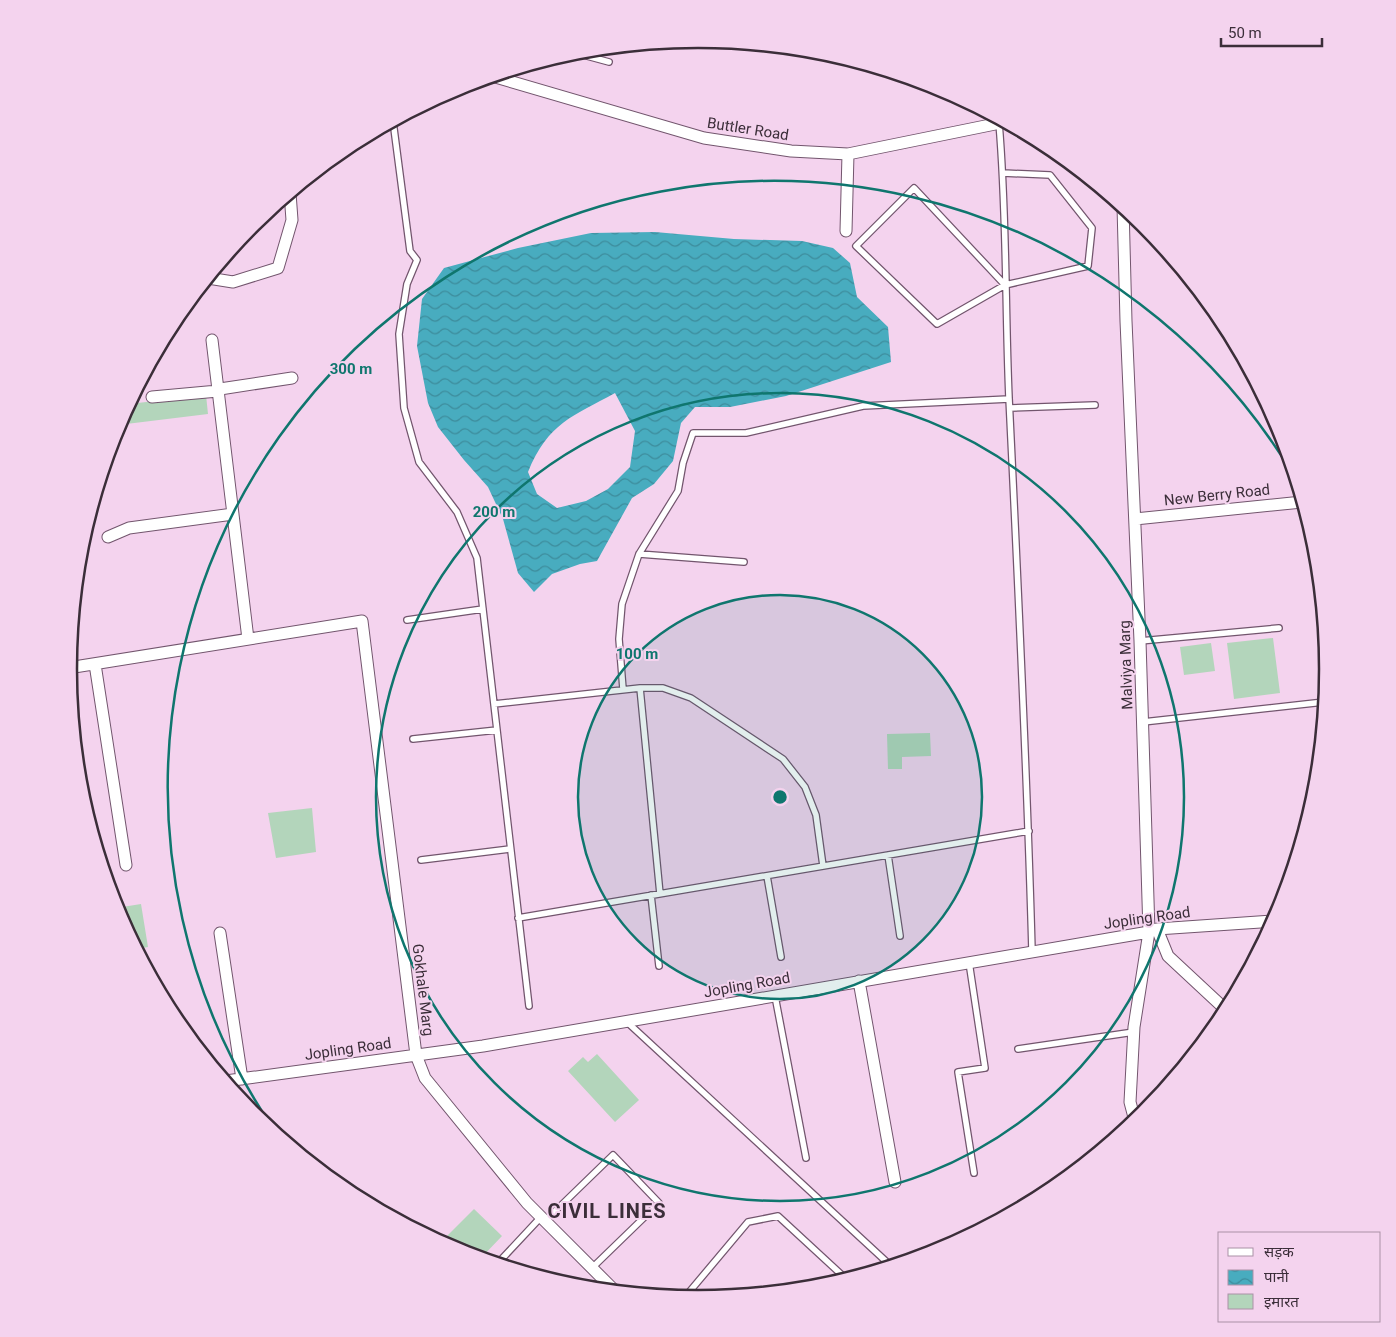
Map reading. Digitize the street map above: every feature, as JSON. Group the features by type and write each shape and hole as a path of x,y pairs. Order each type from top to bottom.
{"street":[{"name":"Buttler Road","path":"502,79 704,138 791,151 848,154 996,124"},
{"path":"846,231 848,154"},
{"path":"214,279 233,282 278,268 292,220 291,201"},
{"name":"Malviya Marg","path":"1123,217 1142,722 1153,930 1134,1032 1130,1102 1132,1112"},
{"path":"77,667 248,640 212,340"},
{"path":"152,397 218,391 220,389 292,378"},
{"name":"New Berry Road","path":"1135,519 1296,503"},
{"path":"108,537 129,528 233,514"},
{"name":"Gokhale Marg","path":"248,640 362,621 416,1055 425,1078 527,1203 606,1282"},
{"path":"95,664 126,865"},
{"name":"Jopling Road","path":"233,1080 483,1046 1153,930 1265,922"},
{"path":"1153,930 1168,956 1220,1004"},
{"path":"220,933 242,1079"},
{"path":"859,981 896,1182"}],"lane":[{"path":"590,57 609,62"},
{"path":"394,127 410,251 417,260 407,284 399,334 404,408 419,462 457,512 477,558 528,1006"},
{"path":"1002,127 1009,399 1029,831 1032,951"},
{"path":"1003,173 1050,175 1092,228 1088,266 1005,285 937,324 856,246 914,188 1005,285"},
{"path":"623,689 618,639 622,604 639,554 678,491 693,432 746,433 863,406 1009,399"},
{"path":"1010,408 1095,406"},
{"path":"639,554 744,562"},
{"path":"406,620 483,609"},
{"path":"1140,641 1279,628"},
{"path":"494,704 640,688 663,688 691,698 783,759 805,787 816,815 823,866"},
{"path":"640,688 660,894"},
{"path":"1142,722 1318,703"},
{"path":"412,739 497,730"},
{"path":"518,918 1029,831"},
{"path":"421,860 510,849"},
{"path":"888,855 900,936"},
{"path":"767,876 781,957"},
{"path":"650,896 659,966"},
{"path":"968,962 985,1068 958,1072 974,1172"},
{"path":"775,996 806,1158"},
{"path":"626,1021 885,1261"},
{"path":"1018,1049 1134,1032"},
{"path":"503,1258 613,1155 659,1203 592,1268"},
{"path":"691,1290 748,1222 778,1216 840,1273"}],"water":[{"path":"655,232 734,239 802,241 833,248 850,263 857,297 888,327 891,362 786,396 730,407 695,407 681,423 673,461 654,484 632,498 597,561 580,564 552,574 534,592 518,573 503,519 488,487 438,427 428,403 417,346 422,299 444,268 518,248 591,233","holes":["615,393 635,431 630,467 608,489 586,501 557,508 537,494 528,472 544,442 574,415"]}],"building":[{"path":"206,395 208,414 127,424 137,403"},
{"path":"1273,638 1280,693 1234,699 1227,643"},
{"path":"1211,643 1215,671 1184,675 1180,647"},
{"path":"930,733 931,756 902,757 902,769 888,769 887,734"},
{"path":"312,808 316,852 276,858 268,813"},
{"path":"141,904 148,947 144,948 124,907"},
{"path":"597,1054 639,1100 615,1122 568,1071 583,1057 588,1062"},
{"path":"474,1209 502,1236 486,1252 447,1236"}],"district":[{"name":"CIVIL LINES","path":"607,1211"}]}
